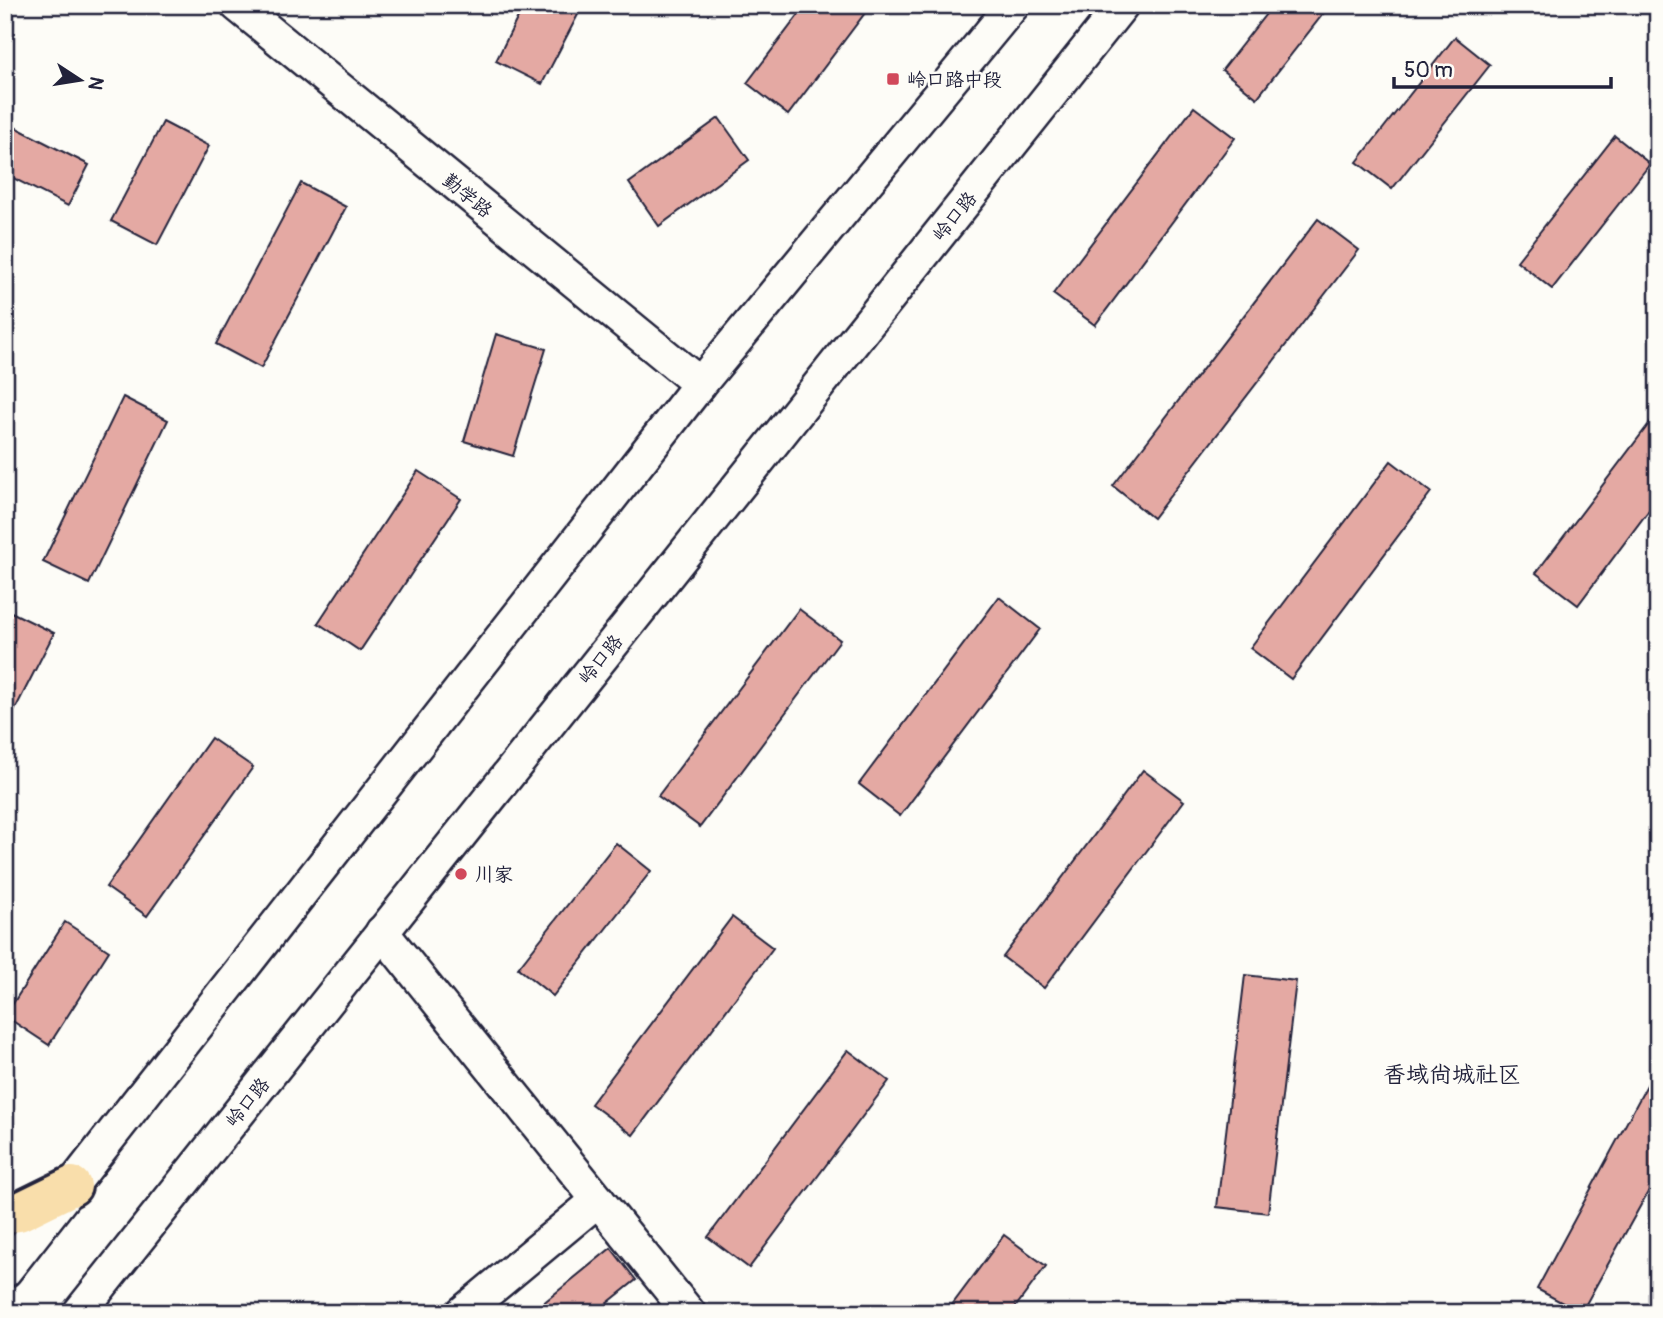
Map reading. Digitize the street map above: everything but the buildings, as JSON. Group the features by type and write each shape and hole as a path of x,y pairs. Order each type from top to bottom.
{"main road":[{"path":"5,1214 19,1212 72,1186"}],"street":[{"name":"勤学路","path":"237,5 700,384"},
{"path":"5,1271 700,384 1013,5"},
{"name":"岭口路","path":"79,1313 1122,5"},
{"path":"382,932 689,1313"},
{"path":"462,1313 598,1200"}],"place":[{"name":"岭口路中段","path":"893,79"},
{"name":"川家","path":"461,874"}],"district":[{"name":"香域尚城社区","path":"1452,1074"}]}
